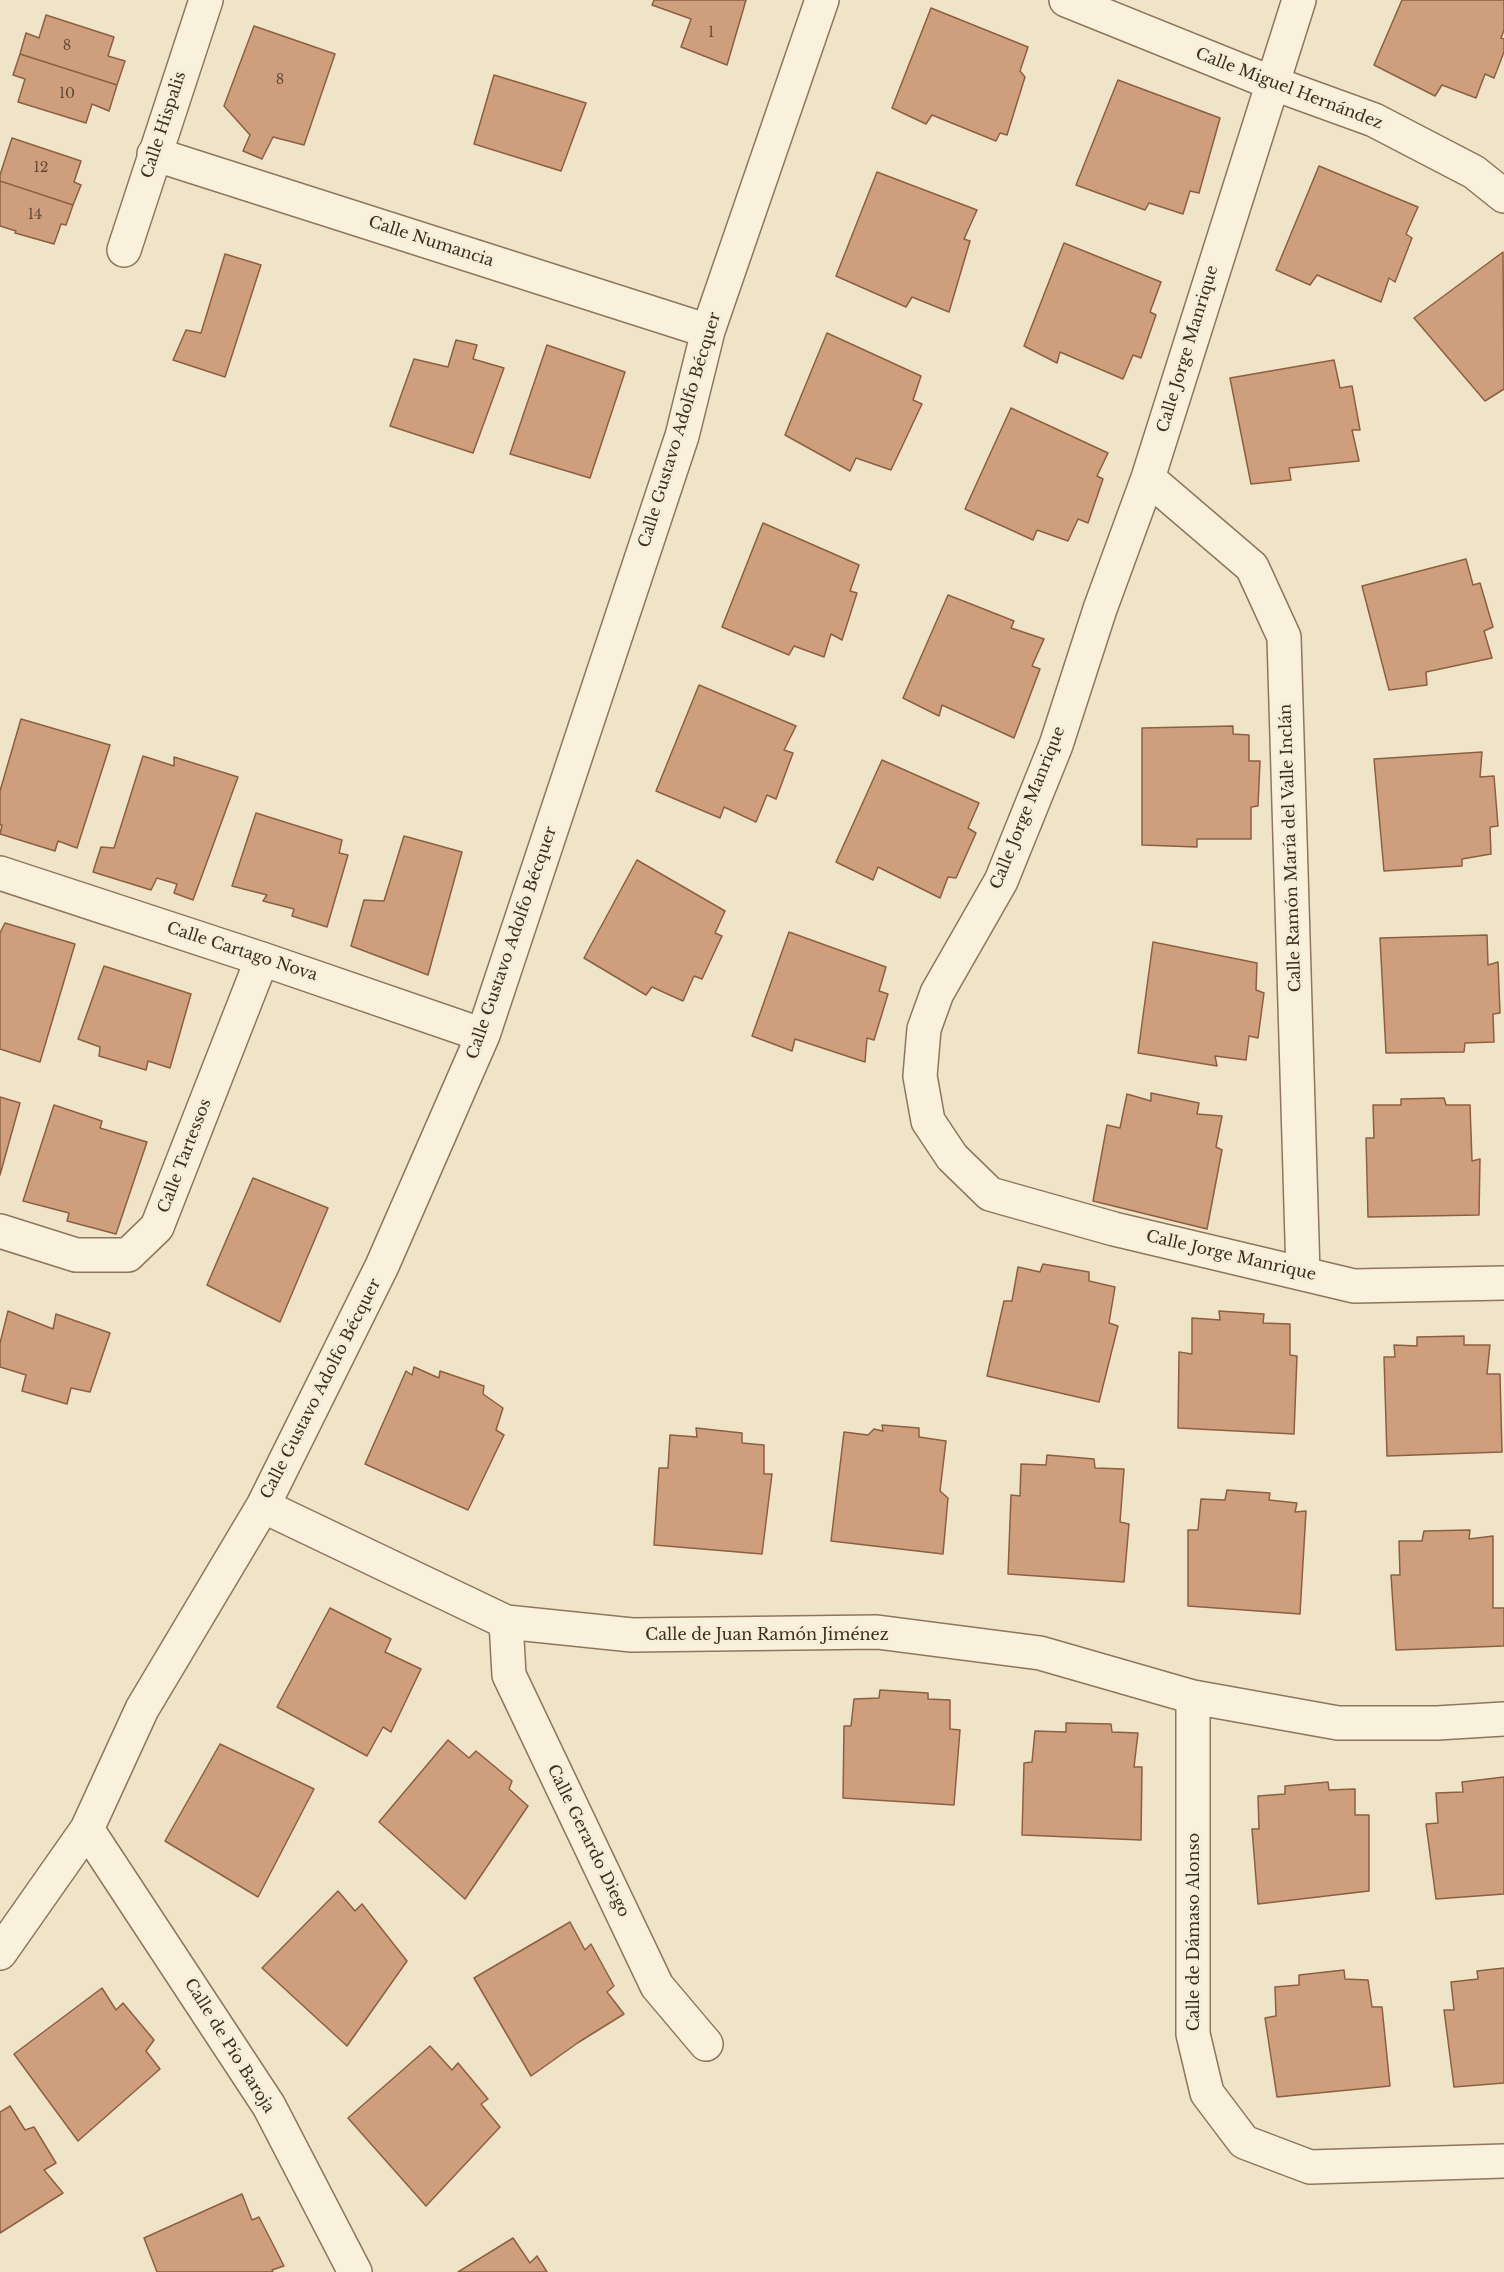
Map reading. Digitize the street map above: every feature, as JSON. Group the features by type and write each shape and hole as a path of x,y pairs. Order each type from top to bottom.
{"street":[{"name":"Calle Hispalis","path":"124,250 206,0"},
{"name":"Calle Gustavo Adolfo Bécquer","path":"0,1953 87,1829 142,1709 262,1506 382,1266 483,1035 678,447 708,331 822,0"},
{"name":"Calle Miguel Hernández","path":"1066,0 1272,83 1374,120 1474,172 1504,196"},
{"name":"Calle Jorge Manrique","path":"1299,0 1148,478 1100,609 1056,745 1005,871 937,993 924,1029 921,1076 928,1121 952,1157 990,1194 1114,1229 1354,1286 1504,1282"},
{"name":"Calle Numancia","path":"154,154 708,331"},
{"name":"Calle Ramón María del Valle Inclán","path":"1148,478 1252,567 1284,637 1303,1273"},
{"name":"Calle Cartago Nova","path":"0,873 483,1035"},
{"name":"Calle Tartessos","path":"0,1231 76,1255 128,1255 157,1227 262,959"},
{"name":"Calle de Juan Ramón Jiménez","path":"262,1506 506,1622 632,1635 877,1632 1040,1653 1193,1697 1338,1723 1437,1723 1504,1719"},
{"name":"Calle Gerardo Diego","path":"506,1622 508,1674 657,1986 706,2044"},
{"name":"Calle de Dámaso Alonso","path":"1193,1697 1193,2034 1207,2093 1244,2142 1310,2166 1504,2161"},
{"name":"Calle de Pío Baroja","path":"87,1829 269,2106 355,2272"}],"building":[{"path":"654,0 746,0 727,65 681,47 691,19 652,5"},
{"path":"1402,0 1504,0 1504,30 1501,38 1504,39 1504,52 1494,78 1485,74 1476,98 1442,85 1435,96 1374,65"},
{"path":"931,8 1028,47 1020,71 1025,77 1007,135 1000,133 996,141 932,115 926,124 892,108"},
{"path":"46,15 114,37 108,56 125,61 117,85 20,54 26,33 39,38"},
{"path":"254,26 335,54 304,145 273,137 262,159 243,151 250,135 224,106"},
{"path":"20,54 117,85 109,111 92,104 86,123 18,102 25,79 13,75"},
{"path":"494,75 586,103 561,171 474,144"},
{"path":"1118,80 1220,118 1199,193 1190,191 1183,214 1149,203 1145,210 1076,185"},
{"path":"12,138 81,161 74,182 81,185 73,205 0,181"},
{"path":"1319,166 1418,207 1406,234 1412,238 1395,282 1389,278 1381,302 1317,275 1310,285 1276,270"},
{"path":"877,172 977,210 964,239 970,241 949,312 912,297 906,307 836,276"},
{"path":"0,181 73,205 66,225 61,224 54,244 15,233 16,231 0,226"},
{"path":"1064,243 1161,282 1150,312 1156,315 1141,358 1133,355 1123,379 1060,352 1057,363 1024,346"},
{"path":"1503,252 1504,389 1485,401 1414,318"},
{"path":"225,254 261,265 225,377 173,360 186,330 201,333"},
{"path":"827,333 921,376 913,400 922,404 891,470 856,458 850,471 785,435"},
{"path":"456,340 477,345 473,359 504,368 473,453 390,426 414,359 448,367"},
{"path":"547,345 625,372 590,478 510,454"},
{"path":"1334,360 1340,388 1352,386 1360,430 1352,430 1359,461 1289,468 1291,480 1251,484 1230,378"},
{"path":"1011,408 1108,453 1097,476 1103,479 1088,523 1078,519 1068,541 1037,530 1033,540 965,509"},
{"path":"763,523 859,565 850,591 857,593 842,640 831,634 824,657 794,646 789,655 722,627"},
{"path":"1466,559 1473,585 1480,583 1493,627 1484,631 1492,658 1426,672 1427,685 1389,690 1362,586"},
{"path":"948,595 1014,621 1011,628 1044,639 1032,666 1040,669 1014,738 942,705 939,716 903,698"},
{"path":"699,685 796,726 784,750 793,753 776,799 767,795 756,822 724,807 720,818 656,791"},
{"path":"21,719 110,745 77,848 58,841 55,851 0,834 2,825 0,825 0,791"},
{"path":"1233,726 1233,734 1249,735 1249,761 1260,761 1258,806 1251,807 1251,839 1197,839 1197,847 1142,845 1142,728"},
{"path":"1482,752 1480,777 1494,776 1498,826 1490,827 1491,854 1462,859 1462,866 1384,871 1374,759"},
{"path":"143,756 174,766 174,757 238,777 193,900 174,893 177,884 157,878 151,890 93,872 101,847 114,848"},
{"path":"882,760 979,803 968,828 976,833 956,878 948,877 940,898 878,867 873,880 836,862"},
{"path":"256,813 342,840 339,853 348,855 327,927 292,916 294,909 263,901 267,895 232,886"},
{"path":"404,836 462,852 428,975 351,946 364,900 384,901"},
{"path":"637,860 725,911 715,933 722,936 702,979 694,976 683,1001 652,987 646,995 584,958"},
{"path":"5,923 75,944 40,1062 0,1049 0,933"},
{"path":"789,932 886,967 879,991 888,994 874,1040 867,1038 865,1062 795,1039 792,1051 752,1036"},
{"path":"1487,935 1488,965 1498,962 1500,1013 1493,1014 1494,1042 1465,1043 1464,1052 1386,1053 1380,938"},
{"path":"1153,942 1257,963 1256,990 1264,993 1258,1038 1249,1036 1246,1060 1215,1056 1217,1066 1138,1053"},
{"path":"104,966 191,994 170,1068 148,1061 146,1070 99,1056 100,1047 78,1039"},
{"path":"1151,1093 1199,1103 1197,1114 1222,1116 1216,1147 1222,1150 1207,1229 1093,1201 1107,1125 1120,1128 1127,1094 1151,1101"},
{"path":"0,1097 20,1103 0,1175"},
{"path":"1444,1098 1446,1105 1470,1105 1472,1161 1480,1159 1479,1215 1368,1217 1366,1138 1374,1138 1373,1105 1401,1105 1401,1099"},
{"path":"54,1105 102,1121 100,1128 147,1142 116,1234 67,1221 69,1213 23,1201"},
{"path":"253,1178 328,1208 280,1322 207,1285"},
{"path":"1043,1264 1089,1272 1089,1281 1115,1287 1109,1323 1118,1326 1099,1402 987,1376 1004,1301 1012,1301 1018,1267 1040,1272"},
{"path":"8,1311 53,1329 56,1314 110,1333 90,1392 71,1388 67,1404 22,1391 26,1375 0,1367 0,1343"},
{"path":"1219,1311 1264,1314 1263,1323 1290,1324 1290,1355 1297,1356 1294,1434 1178,1428 1179,1352 1192,1354 1192,1318 1220,1320"},
{"path":"1464,1336 1464,1345 1490,1345 1487,1374 1500,1374 1502,1452 1387,1456 1384,1357 1395,1357 1394,1345 1417,1346 1417,1337"},
{"path":"414,1367 439,1378 440,1371 484,1386 483,1394 503,1408 496,1430 504,1435 468,1510 365,1464 406,1371 412,1375"},
{"path":"882,1425 919,1428 919,1437 946,1441 940,1491 948,1498 943,1554 831,1541 844,1432 868,1435 874,1429 883,1431"},
{"path":"696,1428 742,1433 742,1443 764,1445 764,1474 772,1474 762,1554 654,1545 659,1468 668,1468 670,1435 697,1437"},
{"path":"1047,1455 1094,1459 1095,1468 1124,1469 1120,1522 1129,1524 1124,1582 1008,1574 1011,1495 1020,1496 1021,1464 1046,1465"},
{"path":"1227,1490 1270,1493 1269,1500 1297,1503 1295,1512 1306,1511 1300,1614 1188,1606 1188,1530 1198,1530 1201,1499 1225,1500"},
{"path":"1470,1530 1469,1539 1493,1536 1493,1608 1504,1608 1504,1646 1396,1650 1391,1575 1400,1575 1399,1541 1422,1541 1424,1531"},
{"path":"330,1608 391,1639 385,1652 421,1669 391,1732 383,1727 367,1756 277,1707"},
{"path":"880,1690 928,1693 928,1699 950,1700 950,1729 960,1730 954,1805 843,1798 844,1726 851,1726 854,1699 879,1698"},
{"path":"1066,1723 1111,1724 1112,1732 1138,1733 1134,1767 1142,1767 1141,1840 1022,1835 1024,1763 1032,1762 1035,1731 1066,1732"},
{"path":"448,1740 469,1758 476,1751 512,1781 509,1789 528,1806 465,1899 379,1822"},
{"path":"220,1744 314,1789 258,1897 165,1841"},
{"path":"1504,1777 1504,1894 1436,1899 1426,1824 1438,1823 1436,1793 1463,1792 1462,1782"},
{"path":"1328,1782 1329,1790 1355,1789 1355,1815 1369,1815 1369,1891 1258,1904 1252,1829 1259,1829 1258,1796 1285,1794 1285,1786"},
{"path":"338,1891 355,1911 362,1904 407,1961 347,2046 262,1968"},
{"path":"570,1922 585,1950 591,1944 614,1986 607,1992 624,2014 531,2076 474,1978"},
{"path":"1504,1968 1504,2083 1454,2087 1444,2010 1454,2010 1451,1982 1478,1979 1477,1971"},
{"path":"1344,1970 1345,1979 1368,1980 1372,2007 1382,2007 1390,2086 1277,2097 1265,2018 1276,2016 1275,1987 1299,1985 1299,1975"},
{"path":"102,1988 116,2010 123,2003 154,2040 146,2051 160,2069 78,2141 14,2054"},
{"path":"430,2046 452,2070 458,2063 488,2099 481,2104 500,2127 426,2206 348,2118"},
{"path":"10,2106 25,2130 34,2127 56,2163 44,2170 63,2193 0,2233 0,2112"},
{"path":"242,2194 252,2220 259,2217 284,2266 272,2270 273,2272 157,2272 144,2238"},
{"path":"513,2238 530,2263 537,2256 547,2272 458,2272"}]}
